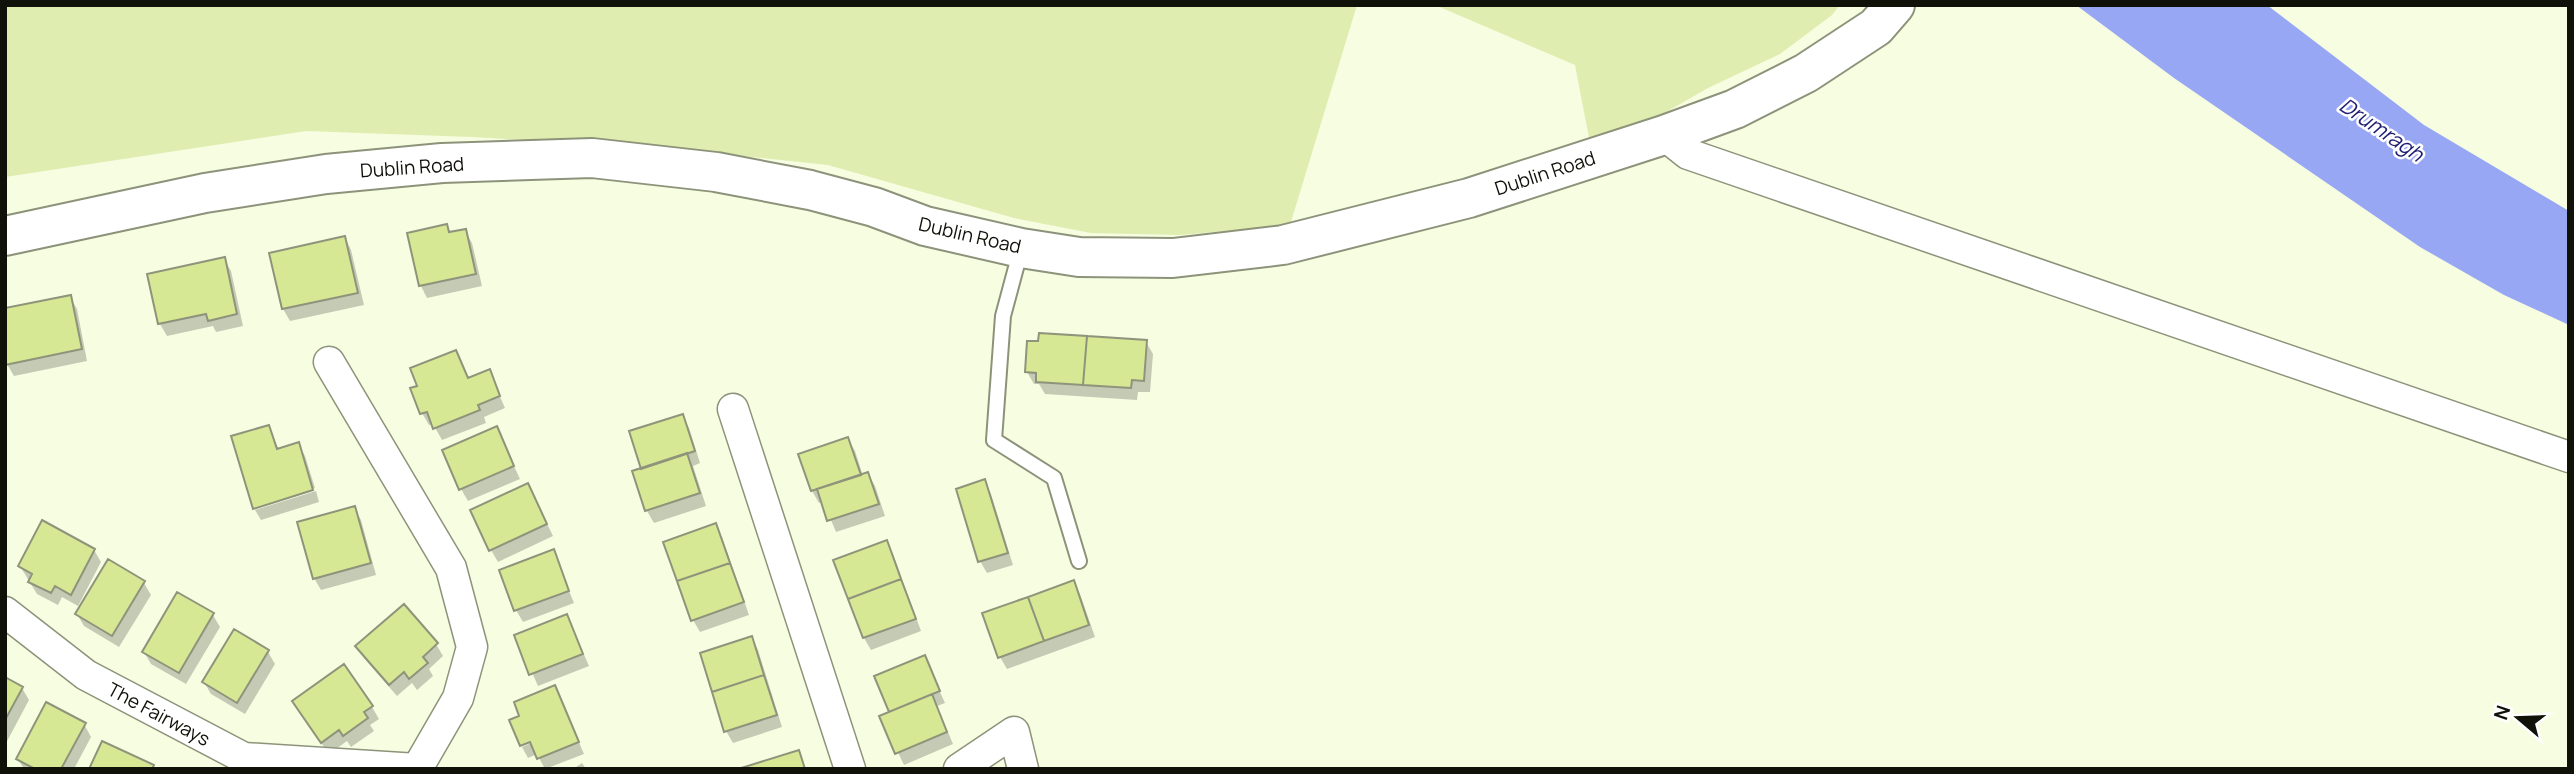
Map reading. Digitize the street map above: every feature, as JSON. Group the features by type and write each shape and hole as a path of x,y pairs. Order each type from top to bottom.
{"street":[{"name":"Dublin Road","path":"5,236 205,193 326,174 442,163 592,158 716,172 810,190 874,207 925,226 1021,248 1079,257 1172,258 1283,245 1469,198 1664,135 1735,108 1806,73 1876,27 1895,5"},
{"path":"1664,135 1688,154 2569,457"},
{"path":"329,362 451,568 472,648 458,698 417,769"},
{"path":"733,409 850,769"},
{"name":"The Fairways","path":"5,612 86,676 244,758 417,769"},
{"path":"959,769 1014,732 1023,769"}],"lane":[{"path":"1021,248 1003,316 994,440 1054,478 1079,561"}],"green space":[{"path":"5,5 1357,5 1290,225 1180,235 1091,233 1014,218 828,165 676,149 472,137 306,131 5,177"},
{"path":"1435,5 1840,5 1832,15 1780,54 1708,88 1654,119 1589,138 1575,65"}],"water":[{"name":"Drumragh","path":"2076,5 2267,5 2424,125 2569,211 2569,325 2504,295 2420,247 2174,78"}],"building":[{"path":"447,224 449,232 466,229 476,274 419,286 407,233"},
{"path":"345,236 358,293 282,309 269,253"},
{"path":"225,257 237,314 208,321 206,314 158,324 147,274"},
{"path":"71,295 82,349 5,365 5,308"},
{"path":"1039,333 1087,336 1083,385 1036,382 1036,373 1025,372 1027,341 1038,341"},
{"path":"1087,336 1147,340 1144,381 1132,380 1131,388 1083,385"},
{"path":"456,350 468,378 490,369 500,396 478,405 480,410 433,429 427,412 420,414 410,388 417,386 410,368"},
{"path":"683,414 695,451 641,469 629,431"},
{"path":"269,425 277,449 299,442 313,490 253,509 231,436"},
{"path":"497,426 514,466 459,490 442,450"},
{"path":"848,437 861,475 811,491 798,454"},
{"path":"687,453 700,493 645,511 632,471"},
{"path":"868,472 879,504 827,521 817,489"},
{"path":"985,479 1008,553 978,562 956,489"},
{"path":"528,483 547,524 489,551 470,510"},
{"path":"355,506 371,563 313,579 297,522"},
{"path":"42,520 95,549 71,595 55,586 51,593 28,582 32,574 18,566"},
{"path":"716,523 730,563 677,581 663,542"},
{"path":"887,540 901,579 848,599 833,560"},
{"path":"554,549 569,591 514,611 499,570"},
{"path":"108,559 145,581 112,636 75,614"},
{"path":"730,563 744,602 691,621 677,581"},
{"path":"901,579 916,619 863,638 848,599"},
{"path":"1074,580 1089,625 1044,641 1028,597"},
{"path":"177,592 214,613 179,673 142,652"},
{"path":"1028,597 1044,641 998,658 982,613"},
{"path":"404,604 438,643 423,657 428,663 409,679 404,672 389,685 355,646"},
{"path":"567,614 583,654 529,675 514,635"},
{"path":"234,629 269,650 237,703 202,682"},
{"path":"752,636 764,675 712,692 700,653"},
{"path":"925,655 940,691 889,712 874,676"},
{"path":"344,664 373,706 364,712 368,718 343,736 339,730 321,743 292,701"},
{"path":"764,675 777,715 724,732 712,692"},
{"path":"5,677 23,687 5,720"},
{"path":"555,685 579,742 537,759 530,742 520,746 509,720 519,716 514,702"},
{"path":"932,694 947,732 895,754 879,716"},
{"path":"46,702 86,723 61,769 35,769 16,759"},
{"path":"102,741 154,765 152,769 89,769"},
{"path":"799,750 805,769 738,769"}]}
